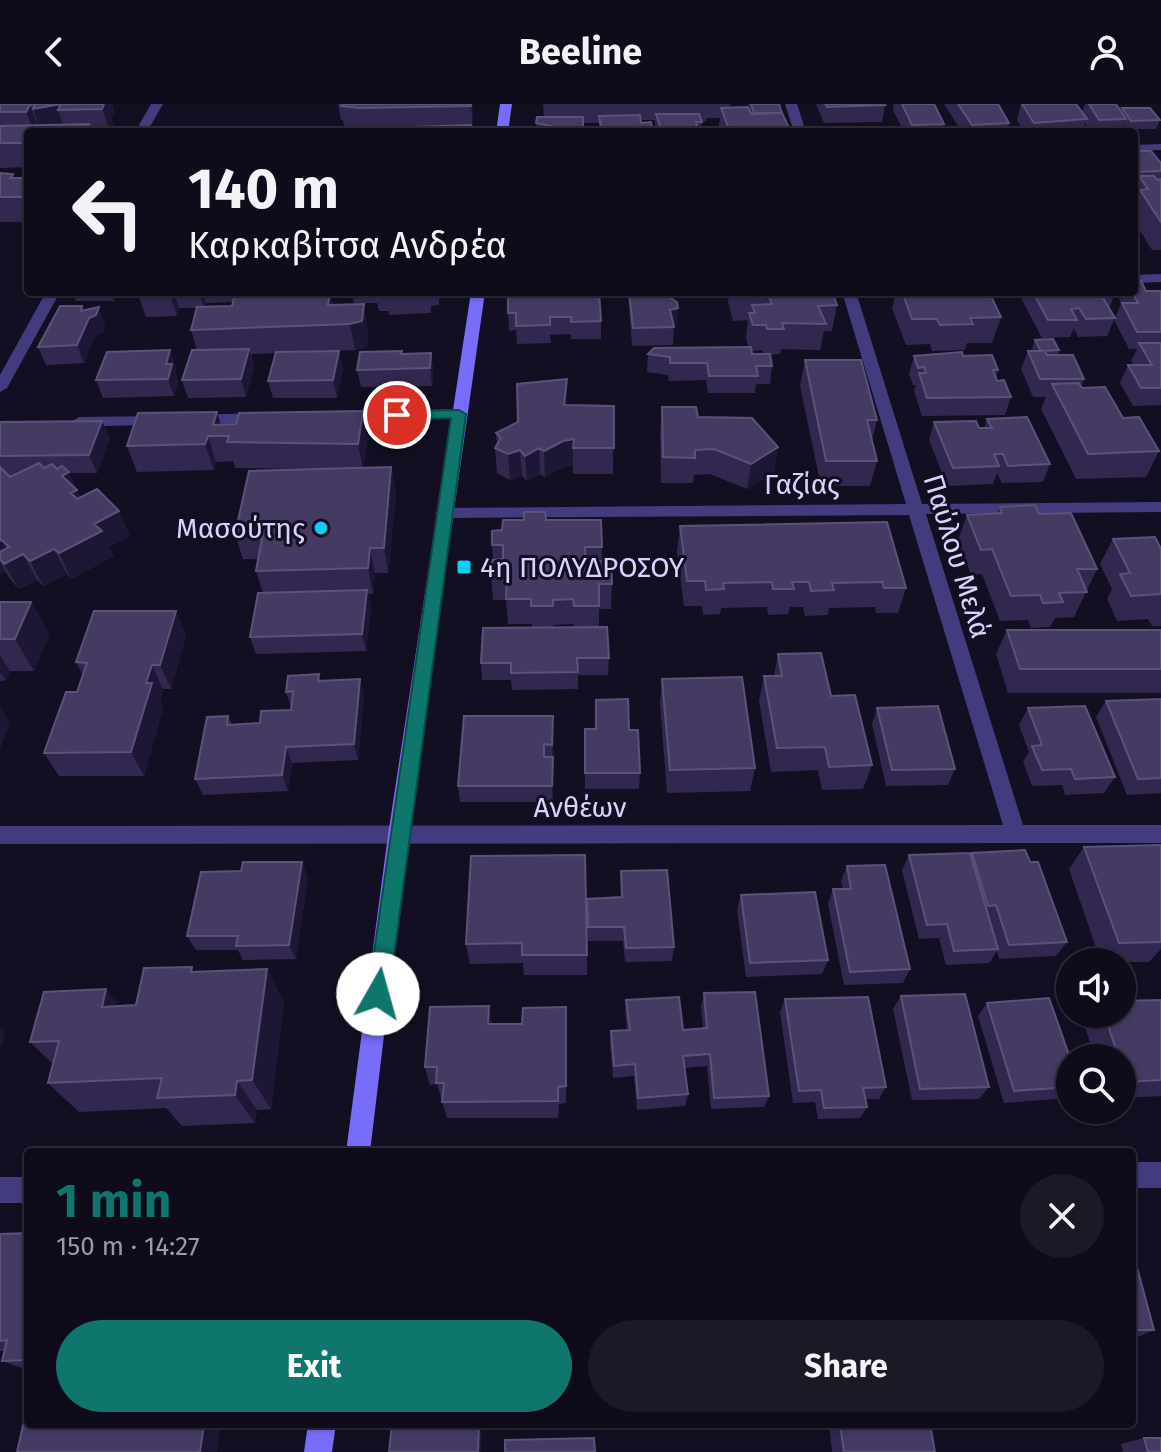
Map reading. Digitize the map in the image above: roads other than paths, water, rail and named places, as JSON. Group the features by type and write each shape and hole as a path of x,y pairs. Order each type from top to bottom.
{"street":[{"path":"143,128 157,104"},
{"path":"503,128 506,104"},
{"path":"791,104 799,128"},
{"path":"1138,148 1161,147"},
{"path":"1138,279 1161,278"},
{"path":"0,388 51,296"},
{"path":"359,1148 398,835 477,296"},
{"name":"Παύλου Μελά","path":"850,296 1016,835"},
{"path":"316,417 459,414"},
{"path":"63,423 285,418"},
{"name":"Γαζίας","path":"443,513 1161,507"},
{"name":"Ανθέων","path":"0,835 1161,834"},
{"path":"1136,1175 1161,1175"},
{"path":"0,1190 24,1190"},
{"path":"318,1452 321,1428"}],"place":[{"name":"Μασούτης","path":"321,528"},
{"name":"4η ΠΟΛΥΔΡΟΣΟΥ","path":"464,567"}]}
